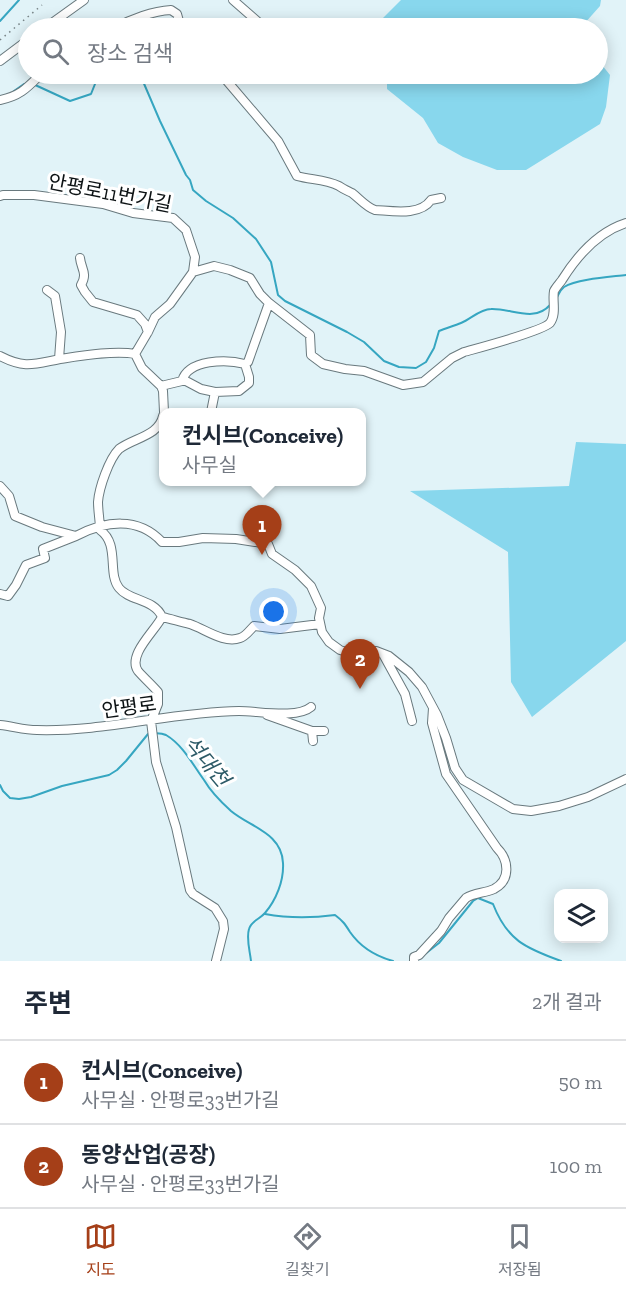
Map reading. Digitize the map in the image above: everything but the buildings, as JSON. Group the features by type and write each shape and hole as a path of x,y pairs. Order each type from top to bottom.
{"street":[{"path":"59,18 84,0"},
{"path":"233,0 254,18"},
{"path":"140,18 171,10 178,18"},
{"path":"0,61 18,48"},
{"path":"0,100 14,97 31,84"},
{"path":"230,84 278,141 297,176 336,184 375,210 417,210 427,206 431,200 441,198"},
{"name":"안평로11번가길","path":"0,196 34,195 103,204 133,213 173,218 186,230 195,257 193,272"},
{"path":"135,354 155,317 170,304 193,272 214,266 250,278 269,303 310,335 311,355 323,364 364,371 403,385 423,382 452,358 464,352 539,329 550,322 553,315 554,292 568,270 585,249 602,236 626,223"},
{"path":"80,258 85,272 81,285 93,302 137,315 145,324 148,332"},
{"path":"47,290 55,296 61,333 59,359"},
{"path":"245,364 248,362 269,303"},
{"path":"0,356 26,365 127,352 135,354 142,368 161,386 162,408"},
{"path":"182,381 183,375 190,369 204,363 245,364"},
{"path":"161,386 186,381 215,392 239,391 249,383 245,364"},
{"path":"212,408 215,392"},
{"path":"159,424 153,431 121,448 114,455 108,466 98,500 100,530 106,534 112,550 116,582 120,590 156,608 162,617 231,639 243,637 254,626 280,629 320,624"},
{"path":"0,486 9,496 15,516 42,527 76,536"},
{"path":"0,594 8,596 26,565 45,558 43,549 100,526 120,523 141,526 154,533 162,542 203,538 236,539 268,544 272,554 311,585 321,608 319,618 322,632 329,642 340,650 354,654 376,651 383,653 409,672 422,687 433,705 455,768 462,780 513,809 531,811 559,806 588,797 626,779"},
{"path":"162,617 135,658 135,664 137,670 158,692 158,704 152,729 156,762 176,827 190,890 215,908 223,921 224,929 216,961"},
{"path":"383,653 405,694 412,721"},
{"path":"414,960 414,957 441,931 466,898 496,888 507,871 501,852 446,774 432,723 433,705"},
{"name":"안평로","path":"0,725 35,730 152,729 190,715 240,711 301,713 311,707"},
{"path":"261,712 312,736 324,731"}],"path":[{"path":"26,18 42,5"},
{"path":"0,40 18,25"}],"shaded area":[{"path":"401,0 601,0 600,6 589,18 383,18"},
{"path":"608,72 610,75 606,107 600,124 526,170 497,170 463,157 438,143 423,118 387,89 387,84 608,84"},
{"path":"576,442 626,444 626,641 532,717 511,682 508,552 410,491 569,486"}],"waterway":[{"path":"0,21 19,0"},
{"path":"14,91 27,84"},
{"path":"33,84 70,101 91,94 95,84"},
{"path":"144,84 193,190 233,218 256,239 271,262 278,295 285,301 364,342 384,361 399,367 416,368 426,362 434,348 439,331 461,323 479,312 499,309 530,314 544,310 550,305"},
{"path":"556,299 563,288 570,284 626,275"},
{"name":"석대천","path":"0,785 10,798 31,797 62,786 109,775 126,761 148,734 162,733 172,739 220,800 239,817 271,838 281,853 283,870 276,896 269,908 249,929 251,961"},
{"path":"425,954 439,943 473,901 478,898 493,904 504,926 519,941 537,952 561,961"},
{"path":"265,914 300,917 335,915 364,947 380,957 393,961"}],"place":[{"name":"컨시브(Conceive)","path":"262,555"},
{"name":"동양산업(공장)","path":"360,689"}]}
